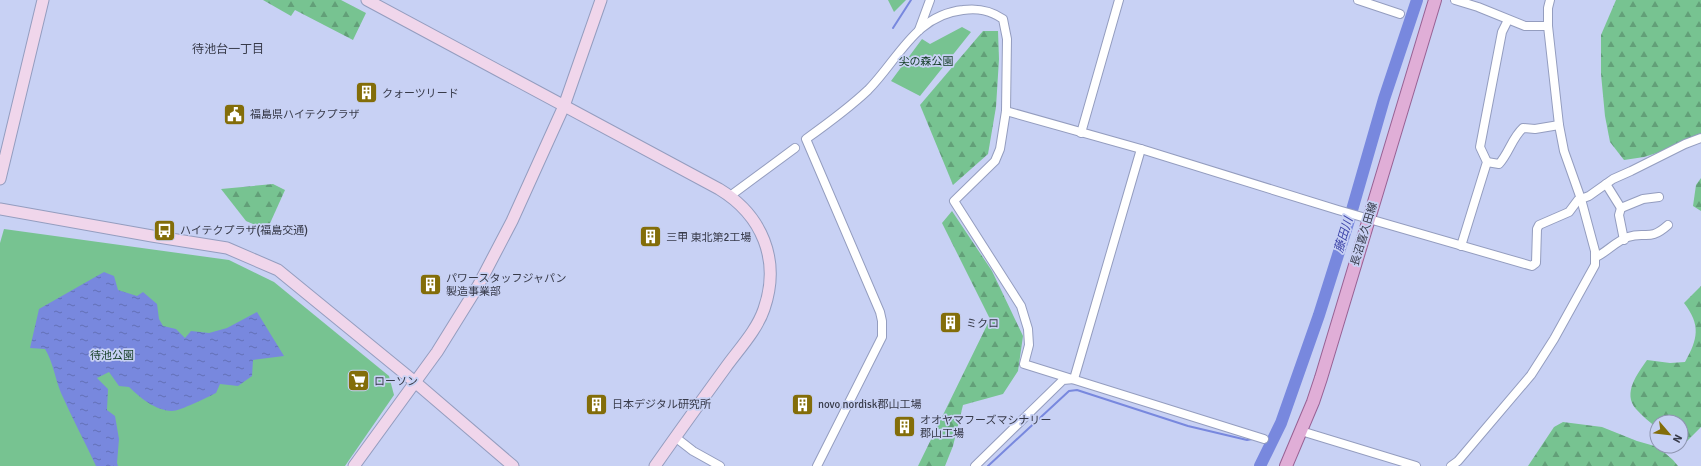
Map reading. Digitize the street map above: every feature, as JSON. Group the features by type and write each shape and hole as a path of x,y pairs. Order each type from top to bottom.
{"main road":[{"name":"長沼喜久田線","path":"1286,466 1321,378 1367,217 1435,0"}],"street":[{"path":"0,179 43,0"},
{"path":"367,0 730,196 757,224 764,240 770,274 764,310 755,326 655,466"},
{"path":"354,466 437,352 478,286 512,221 564,106 601,0"},
{"path":"918,31 930,0"},
{"path":"1081,132 1119,0"},
{"path":"1358,0 1400,14"},
{"path":"1455,0 1478,7 1525,26 1548,26"},
{"path":"1451,466 1462,456 1537,368 1590,276 1596,257 1596,251 1581,199 1564,151 1559,125 1548,26 1548,8 1550,0"},
{"path":"817,466 882,337 882,321 880,312 806,139 848,108 869,89 899,51 918,31 937,16 973,8 987,10 1003,19 1007,39 1006,111 1000,149 995,161 954,202 1021,306 1028,329 1029,345 1024,364 1264,439"},
{"path":"1461,246 1487,162 1480,147 1502,32 1508,20"},
{"path":"1006,111 1141,149 1342,211 1534,266 1536,263 1537,229 1539,225 1568,212 1578,200 1589,196 1613,179 1685,144 1701,138"},
{"path":"1487,162 1499,164 1506,155 1516,135 1523,128 1535,129 1559,125"},
{"path":"730,196 795,148"},
{"path":"1074,379 1141,149"},
{"path":"1606,184 1621,208 1619,215 1624,240"},
{"path":"1621,208 1643,199 1659,197"},
{"path":"0,208 227,248 246,254 278,270 415,382 513,466"},
{"path":"1596,257 1627,237 1655,235 1668,225"},
{"path":"975,466 1062,380 1074,379"},
{"path":"1301,431 1416,466"},
{"path":"675,437 692,451 720,466"}],"green space":[{"path":"263,0 341,0 366,13 353,40 295,10 291,16"},
{"path":"888,0 906,0 894,12"},
{"path":"1616,0 1701,0 1701,139 1644,157 1624,160 1610,142 1605,116 1601,74 1601,35"},
{"name":"尖の森公園","path":"962,27 971,32 920,96 891,81 922,39 930,44"},
{"path":"983,31 998,31 999,59 996,107 988,154 953,185 920,105"},
{"path":"1701,178 1701,211 1693,206 1696,185"},
{"path":"273,184 285,190 267,230 246,221 221,189"},
{"path":"952,211 992,271 1023,336 1018,371 1003,394 963,405 953,446 945,466 918,466 990,319 942,223"},
{"name":"待池公園","path":"4,229 229,260 274,282 389,376 394,395 345,466 0,466 0,243"},
{"path":"1701,286 1701,427 1689,439 1689,414 1649,414 1649,422 1636,409 1632,403 1631,396 1633,383 1647,360 1670,363 1685,362 1693,346 1696,332 1693,318 1684,303"},
{"path":"1563,422 1602,427 1649,444 1649,454 1666,454 1678,466 1528,466 1554,427"}],"water":[{"path":"104,272 114,276 118,290 137,296 143,292 157,304 159,319 163,326 176,329 185,338 191,331 209,333 227,328 257,312 284,356 253,360 252,376 238,386 220,384 216,393 172,411 154,406 129,387 119,386 109,372 97,378 108,389 107,410 115,416 119,439 118,466 96,466 61,393 50,359 45,349 30,348 39,309"}],"waterway":[{"path":"893,28 911,0"},
{"name":"藤田川","path":"1260,466 1281,423 1319,315 1350,217 1384,99 1417,0"},
{"path":"988,466 1069,391 1077,390 1188,426 1247,440 1252,439"}],"place":[{"name":"クォーツリード","path":"366,93"},
{"name":"福島県ハイテクプラザ","path":"234,114"},
{"name":"ハイテクプラザ(福島交通)","path":"165,230"},
{"name":"三甲 東北第2工場","path":"650,237"},
{"name":"パワースタッフジャパン 製造事業部","path":"431,284"},
{"name":"ミクロ","path":"951,323"},
{"name":"ローソン","path":"358,381"},
{"name":"日本デジタル研究所","path":"596,404"},
{"name":"novo nordisk郡山工場","path":"802,404"},
{"name":"オオヤマフーズマシナリー 郡山工場","path":"904,426"}],"district":[{"name":"待池台一丁目","path":"228,49"}]}
